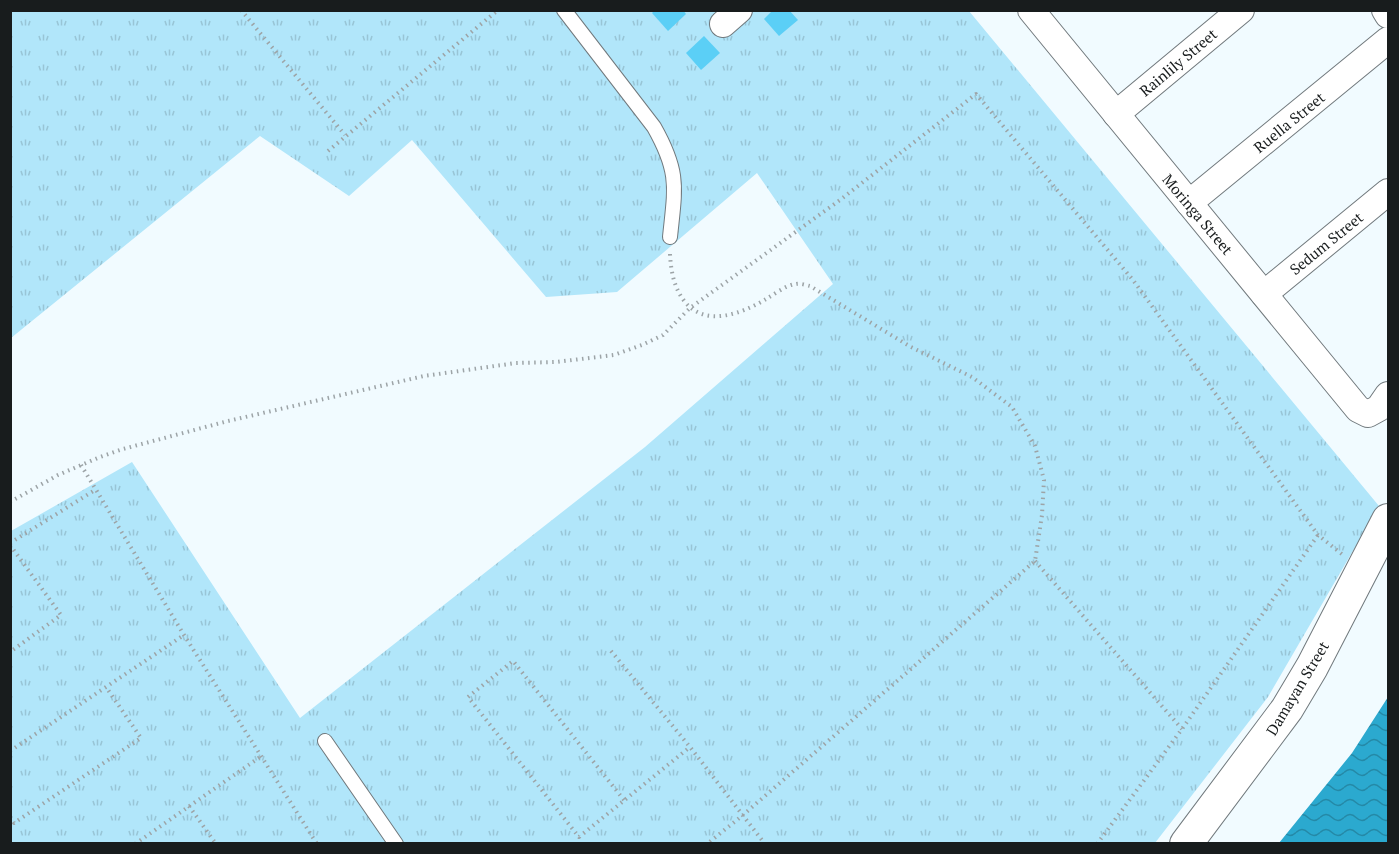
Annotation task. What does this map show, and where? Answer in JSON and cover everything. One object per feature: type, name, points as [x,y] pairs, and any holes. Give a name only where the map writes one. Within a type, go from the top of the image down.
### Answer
[{"type":"street","name":"Rainlily Street","points":[[1116,114],[1241,10]]},
{"type":"street","points":[[1385,10],[1389,15]]},
{"type":"street","name":"Moringa Street","points":[[1043,15],[1116,114],[1358,409],[1368,414],[1379,408],[1389,395]]},
{"type":"street","name":"Ruella Street","points":[[1189,203],[1389,40]]},
{"type":"street","name":"Sedum Street","points":[[1264,294],[1389,192]]},
{"type":"street","name":"Damayan Street","points":[[1186,843],[1287,709],[1312,667],[1389,520]]},
{"type":"lane","points":[[564,10],[654,127],[663,144],[672,166],[676,188],[670,237]]},
{"type":"lane","points":[[325,741],[396,843]]},
{"type":"path","points":[[241,10],[345,135]]},
{"type":"path","points":[[328,151],[498,10]]},
{"type":"path","points":[[10,502],[81,465],[123,448],[175,434],[424,376],[516,363],[556,362],[614,355],[642,345],[663,334],[690,308],[840,200],[976,93],[1133,280],[1318,535],[1182,729],[1097,843]]},
{"type":"path","points":[[670,237],[670,266],[674,281],[679,295],[690,308],[707,315],[721,317],[743,310],[796,284],[810,286],[911,347],[972,377],[1012,406],[1035,446],[1044,480],[1042,516],[1035,561],[743,815],[707,843]]},
{"type":"path","points":[[81,465],[184,635],[316,843]]},
{"type":"path","points":[[10,652],[61,615],[10,544],[95,490]]},
{"type":"path","points":[[1035,561],[1182,729]]},
{"type":"path","points":[[10,751],[184,635]]},
{"type":"path","points":[[611,651],[765,843]]},
{"type":"path","points":[[624,800],[513,661],[468,697],[579,837],[690,747]]},
{"type":"path","points":[[10,818],[14,823],[141,738],[106,687]]},
{"type":"path","points":[[135,843],[260,757]]},
{"type":"path","points":[[189,806],[216,843]]},
{"type":"green space","points":[[11,11],[969,11],[1379,506],[1268,697],[1155,843],[11,843],[11,531],[132,462],[300,718],[645,447],[833,284],[757,173],[617,292],[546,297],[412,140],[349,196],[260,136],[11,338]]},
{"type":"water","points":[[1388,697],[1388,843],[1279,843],[1352,753]]},
{"type":"building","points":[[655,10],[683,10],[686,14],[668,31],[652,13]]},
{"type":"building","points":[[773,10],[789,10],[798,20],[779,36],[764,19]]},
{"type":"building","points":[[704,36],[720,53],[701,70],[686,53]]}]
